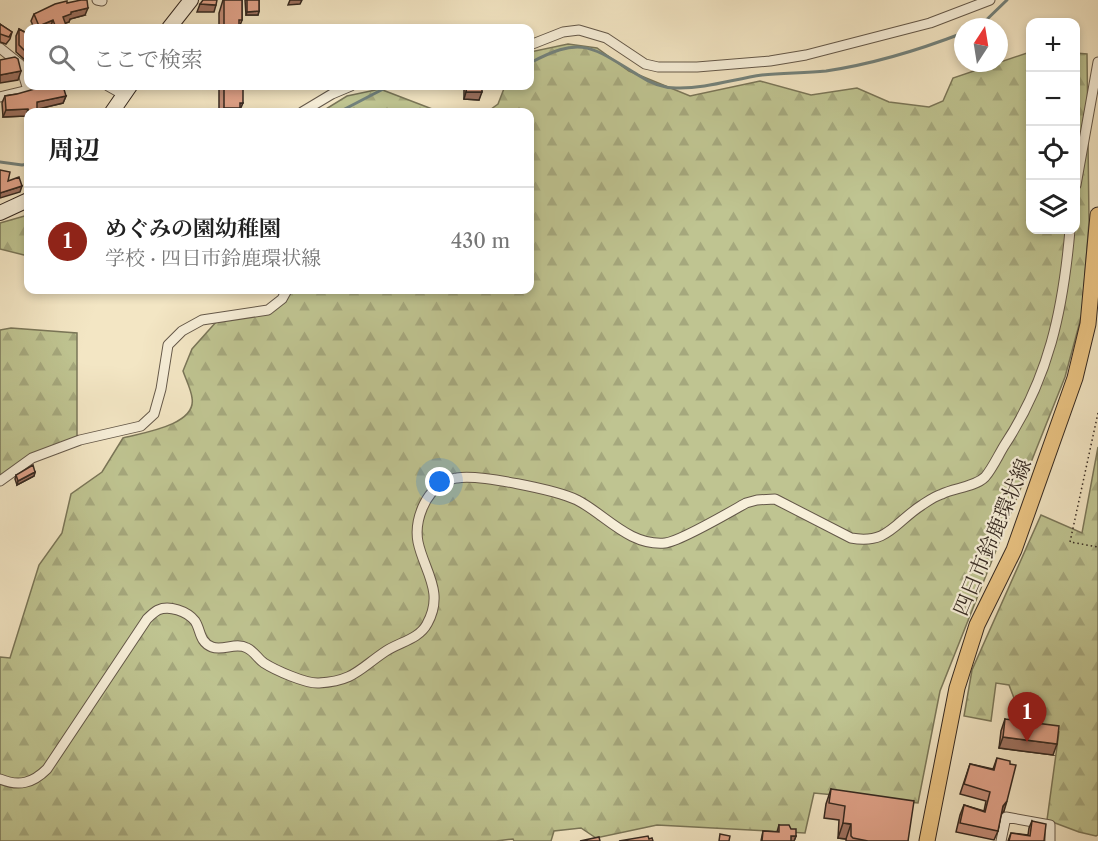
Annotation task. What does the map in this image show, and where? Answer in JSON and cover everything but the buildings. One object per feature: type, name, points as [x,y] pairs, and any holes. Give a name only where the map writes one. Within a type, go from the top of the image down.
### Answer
[{"type":"main road","name":"四日市鈴鹿環状線","points":[[927,841],[953,707],[977,625],[1014,550],[1075,378],[1088,324],[1098,215]]},
{"type":"street","points":[[172,24],[191,0]]},
{"type":"street","points":[[534,43],[562,32],[579,30],[606,38],[645,64],[658,67],[697,67],[770,61],[806,55],[930,23],[990,0]]},
{"type":"street","points":[[0,48],[20,64],[24,77]]},
{"type":"street","points":[[1077,180],[1098,62]]},
{"type":"street","points":[[0,98],[28,90]]},
{"type":"street","points":[[115,108],[127,90]]},
{"type":"street","points":[[309,108],[342,90]]},
{"type":"street","points":[[0,213],[24,202]]},
{"type":"street","points":[[0,779],[14,783],[27,783],[39,777],[47,769],[147,619],[158,610],[171,609],[184,613],[195,621],[203,641],[212,647],[246,646],[262,662],[315,684],[351,677],[387,650],[415,637],[427,626],[434,593],[432,579],[418,541],[418,521],[425,502],[438,486],[456,478],[480,478],[545,489],[576,500],[632,537],[648,542],[667,543],[746,503],[775,499],[851,538],[865,540],[879,537],[892,530],[920,506],[942,494],[984,478],[1023,417],[1043,372],[1056,327],[1067,265],[1070,234]]},
{"type":"street","points":[[0,480],[32,458],[80,440],[141,426],[154,414],[161,389],[168,345],[172,339],[202,320],[267,310],[282,299],[285,294]]},
{"type":"street","points":[[1001,841],[1006,816],[1050,825],[1050,841]]},
{"type":"path","points":[[1098,413],[1070,542],[1098,547]]},
{"type":"green space","points":[[568,44],[597,48],[629,71],[690,96],[760,81],[811,95],[857,88],[889,102],[929,107],[943,101],[953,78],[971,72],[1008,72],[1008,59],[1026,53],[1026,234],[1080,234],[1080,53],[1087,54],[1089,222],[1082,314],[1065,377],[940,691],[918,803],[814,793],[805,833],[657,825],[596,838],[581,828],[554,831],[551,841],[514,841],[513,839],[496,841],[0,841],[0,657],[10,658],[39,565],[62,533],[71,494],[102,472],[123,438],[166,426],[186,415],[191,407],[192,398],[183,371],[192,349],[225,312],[256,315],[285,294],[534,294],[534,108],[492,108],[498,104],[503,90],[534,90],[534,51]]},
{"type":"green space","points":[[383,90],[430,108],[328,108],[347,96]]},
{"type":"green space","points":[[24,216],[24,255],[0,249],[0,223]]},
{"type":"green space","points":[[11,328],[77,333],[77,437],[0,480],[0,330]]},
{"type":"green space","points":[[1098,447],[1098,835],[1096,836],[1047,820],[1059,732],[1025,727],[1009,685],[996,683],[991,721],[964,716],[972,670],[1041,515],[1082,533]]},
{"type":"waterway","points":[[988,18],[1007,0]]},
{"type":"waterway","points":[[534,61],[562,49],[586,48],[609,57],[656,84],[671,88],[687,88],[762,75],[844,68],[896,56],[954,36]]},
{"type":"waterway","points":[[347,108],[381,90]]},
{"type":"waterway","points":[[0,162],[24,165]]},
{"type":"place","name":"めぐみの園幼稚園","points":[[1027,742]]}]
